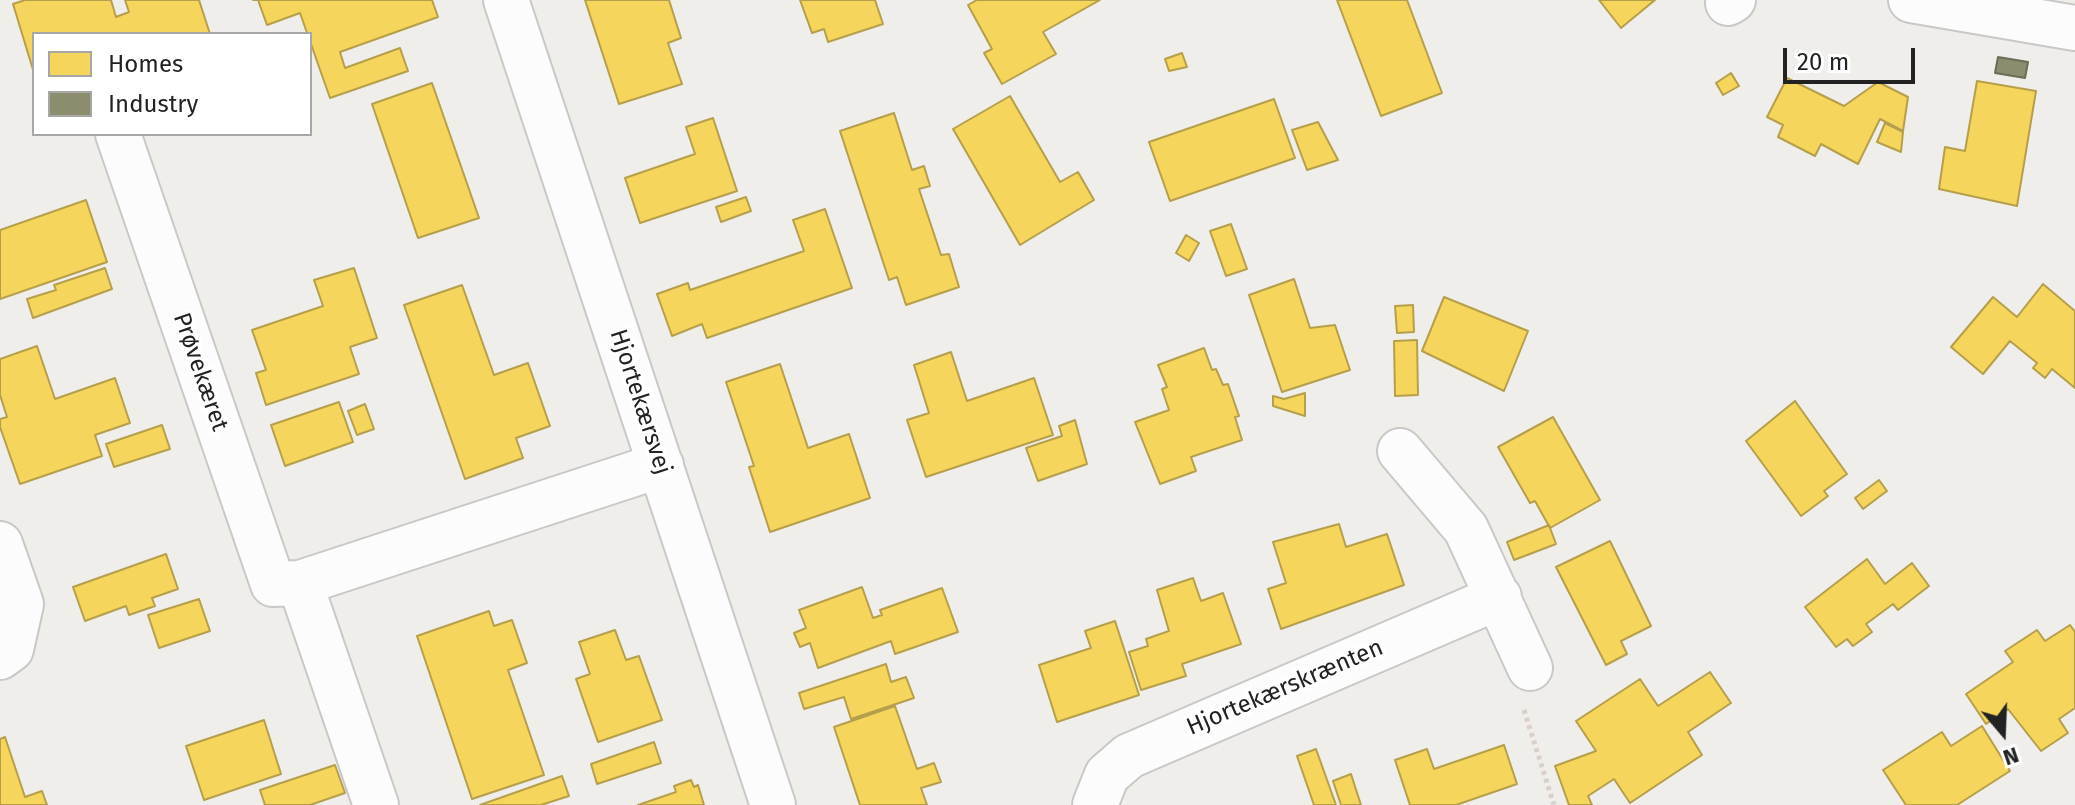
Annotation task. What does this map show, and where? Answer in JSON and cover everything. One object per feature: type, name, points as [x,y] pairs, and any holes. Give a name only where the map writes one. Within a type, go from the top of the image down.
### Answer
[{"type":"street","name":"Hjortekærsvej","points":[[506,0],[773,805]]},
{"type":"street","points":[[1911,0],[2075,28]]},
{"type":"street","name":"Prøvekæret","points":[[119,136],[273,584],[300,583]]},
{"type":"street","points":[[1400,451],[1466,529],[1530,668]]},
{"type":"street","points":[[376,805],[300,583],[661,465]]},
{"type":"street","points":[[0,544],[21,604],[11,649],[0,657]]},
{"type":"street","name":"Hjortekærskrænten","points":[[1095,805],[1107,775],[1129,756],[1499,597]]},
{"type":"path","points":[[1530,668],[1519,694],[1554,805]]},
{"type":"building: Homes","points":[[25,0],[111,0],[116,17],[129,12],[125,0],[199,0],[209,32],[32,32],[32,66],[13,4]]},
{"type":"building: Homes","points":[[258,0],[432,0],[438,17],[340,52],[345,68],[400,48],[408,71],[330,98],[312,47],[312,32],[307,32],[300,13],[267,25]]},
{"type":"building: Homes","points":[[585,0],[669,0],[681,38],[668,43],[682,84],[619,104]]},
{"type":"building: Homes","points":[[800,0],[875,0],[883,24],[828,42],[824,29],[812,33]]},
{"type":"building: Homes","points":[[977,0],[1100,0],[1043,32],[1056,54],[1002,84],[984,53],[992,49],[968,5]]},
{"type":"building: Homes","points":[[1337,0],[1407,0],[1442,93],[1381,116]]},
{"type":"building: Homes","points":[[1599,0],[1655,0],[1621,28]]},
{"type":"building: Homes","points":[[1182,53],[1187,67],[1169,71],[1165,59]]},
{"type":"building: Homes","points":[[1731,73],[1739,86],[1723,95],[1716,83]]},
{"type":"building: Homes","points":[[1787,78],[1844,106],[1878,82],[1908,97],[1903,131],[1880,119],[1858,164],[1821,144],[1815,156],[1778,137],[1783,125],[1767,117]]},
{"type":"building: Homes","points":[[1977,81],[2036,91],[2017,206],[1939,189],[1945,147],[1965,151]]},
{"type":"building: Homes","points":[[432,83],[479,218],[418,238],[372,104]]},
{"type":"building: Homes","points":[[1010,96],[1060,182],[1078,172],[1094,200],[1020,245],[953,129]]},
{"type":"building: Homes","points":[[1274,99],[1295,158],[1170,201],[1149,142]]},
{"type":"building: Homes","points":[[894,113],[912,170],[924,166],[930,186],[919,189],[941,255],[949,254],[959,287],[906,305],[897,277],[889,280],[840,131]]},
{"type":"building: Homes","points":[[713,118],[737,191],[640,223],[625,178],[695,154],[686,127]]},
{"type":"building: Homes","points":[[1318,122],[1338,160],[1307,170],[1292,130]]},
{"type":"building: Homes","points":[[1885,123],[1903,132],[1901,152],[1877,142]]},
{"type":"building: Homes","points":[[746,197],[751,211],[721,222],[716,207]]},
{"type":"building: Homes","points":[[86,200],[107,262],[0,299],[0,230]]},
{"type":"building: Homes","points":[[825,209],[852,288],[707,338],[702,324],[672,336],[657,294],[688,283],[690,290],[804,251],[793,220]]},
{"type":"building: Homes","points":[[1231,224],[1247,269],[1226,276],[1210,231]]},
{"type":"building: Homes","points":[[1186,235],[1199,243],[1189,261],[1176,253]]},
{"type":"building: Homes","points":[[105,268],[112,289],[33,318],[27,299],[56,290],[54,285]]},
{"type":"building: Homes","points":[[354,268],[377,338],[350,347],[359,374],[266,405],[256,373],[266,370],[252,330],[323,306],[314,280]]},
{"type":"building: Homes","points":[[1294,279],[1310,328],[1335,325],[1350,370],[1282,392],[1249,295]]},
{"type":"building: Homes","points":[[2043,284],[2075,311],[2075,388],[2052,369],[2045,378],[2033,368],[2037,363],[2010,341],[1983,374],[1951,347],[1993,297],[2017,317]]},
{"type":"building: Homes","points":[[462,285],[494,375],[528,363],[550,426],[516,438],[523,458],[465,479],[404,305]]},
{"type":"building: Homes","points":[[1444,297],[1528,331],[1504,391],[1422,351]]},
{"type":"building: Homes","points":[[1413,305],[1414,332],[1397,333],[1395,306]]},
{"type":"building: Homes","points":[[1417,340],[1418,395],[1395,396],[1394,341]]},
{"type":"building: Homes","points":[[37,346],[55,399],[115,378],[130,423],[95,435],[102,456],[20,484],[0,427],[0,419],[7,417],[0,395],[0,359]]},
{"type":"building: Homes","points":[[1204,348],[1212,370],[1216,369],[1223,385],[1228,384],[1239,416],[1235,417],[1242,440],[1191,457],[1196,471],[1160,484],[1135,422],[1169,410],[1162,389],[1167,387],[1158,365]]},
{"type":"building: Homes","points":[[951,352],[967,401],[1034,378],[1053,435],[926,477],[907,420],[929,413],[914,365]]},
{"type":"building: Homes","points":[[780,364],[808,448],[849,434],[870,498],[770,532],[749,467],[754,466],[726,382]]},
{"type":"building: Homes","points":[[1305,393],[1305,416],[1273,406],[1273,396],[1284,399]]},
{"type":"building: Homes","points":[[1795,401],[1847,474],[1824,491],[1828,496],[1801,516],[1746,441]]},
{"type":"building: Homes","points":[[339,402],[353,442],[285,466],[271,425]]},
{"type":"building: Homes","points":[[365,404],[374,429],[357,435],[348,411]]},
{"type":"building: Homes","points":[[1553,417],[1600,500],[1550,528],[1535,501],[1530,503],[1498,447]]},
{"type":"building: Homes","points":[[1075,420],[1087,464],[1038,481],[1026,448],[1062,436],[1059,426]]},
{"type":"building: Homes","points":[[162,425],[170,449],[114,467],[106,444]]},
{"type":"building: Homes","points":[[1879,480],[1887,491],[1863,509],[1855,498]]},
{"type":"building: Homes","points":[[1339,524],[1346,547],[1387,534],[1404,585],[1281,629],[1268,589],[1286,583],[1273,542]]},
{"type":"building: Homes","points":[[1549,525],[1556,544],[1514,560],[1507,542]]},
{"type":"building: Homes","points":[[1610,541],[1651,626],[1621,641],[1627,654],[1606,665],[1556,567]]},
{"type":"building: Homes","points":[[166,554],[178,589],[152,598],[155,606],[129,615],[126,606],[85,621],[73,587]]},
{"type":"building: Homes","points":[[1867,559],[1885,584],[1912,563],[1929,586],[1898,610],[1893,604],[1866,624],[1872,632],[1853,646],[1847,639],[1836,647],[1805,607]]},
{"type":"building: Homes","points":[[1193,578],[1201,601],[1223,593],[1241,644],[1182,664],[1186,676],[1141,690],[1129,652],[1148,646],[1146,639],[1169,631],[1157,590]]},
{"type":"building: Homes","points":[[862,587],[873,618],[882,615],[880,610],[942,588],[958,632],[895,654],[891,641],[818,668],[810,643],[800,647],[794,633],[806,628],[799,610]]},
{"type":"building: Homes","points":[[199,599],[210,631],[159,648],[148,615]]},
{"type":"building: Homes","points":[[489,611],[494,626],[512,620],[527,663],[508,670],[544,775],[472,799],[417,636]]},
{"type":"building: Homes","points":[[1115,621],[1139,695],[1057,722],[1039,665],[1091,648],[1085,631]]},
{"type":"building: Homes","points":[[2070,625],[2075,632],[2075,708],[2059,719],[2068,733],[2041,751],[2008,709],[1986,724],[1966,694],[2013,662],[2005,651],[2037,630],[2045,641]]},
{"type":"building: Homes","points":[[615,630],[626,660],[639,656],[662,720],[598,742],[576,679],[590,674],[579,642]]},
{"type":"building: Homes","points":[[886,664],[891,682],[906,677],[914,698],[851,719],[844,697],[804,709],[799,693]]},
{"type":"building: Homes","points":[[1710,672],[1731,703],[1688,732],[1702,755],[1630,803],[1614,779],[1588,796],[1592,805],[1569,805],[1555,766],[1596,751],[1576,721],[1640,679],[1658,706]]},
{"type":"building: Homes","points":[[895,706],[917,769],[934,763],[941,782],[921,788],[927,805],[860,805],[834,727]]},
{"type":"building: Homes","points":[[264,720],[281,774],[204,800],[186,746]]},
{"type":"building: Homes","points":[[1982,726],[2010,771],[1957,805],[1906,805],[1883,770],[1942,732],[1951,746]]},
{"type":"building: Homes","points":[[5,737],[25,797],[42,791],[47,805],[0,805],[0,739]]},
{"type":"building: Homes","points":[[654,742],[661,763],[597,784],[591,764]]},
{"type":"building: Homes","points":[[1504,745],[1517,784],[1456,805],[1410,805],[1395,760],[1427,749],[1434,769]]},
{"type":"building: Homes","points":[[1316,749],[1336,805],[1314,805],[1297,756]]},
{"type":"building: Homes","points":[[335,765],[345,793],[310,805],[265,805],[260,790]]},
{"type":"building: Homes","points":[[1351,774],[1361,805],[1341,805],[1333,781]]},
{"type":"building: Homes","points":[[562,776],[569,796],[541,805],[480,805]]},
{"type":"building: Homes","points":[[691,780],[694,787],[698,785],[704,805],[638,805],[676,792],[674,786]]},
{"type":"building: Industry","points":[[1998,57],[2028,62],[2025,78],[1995,73]]}]
